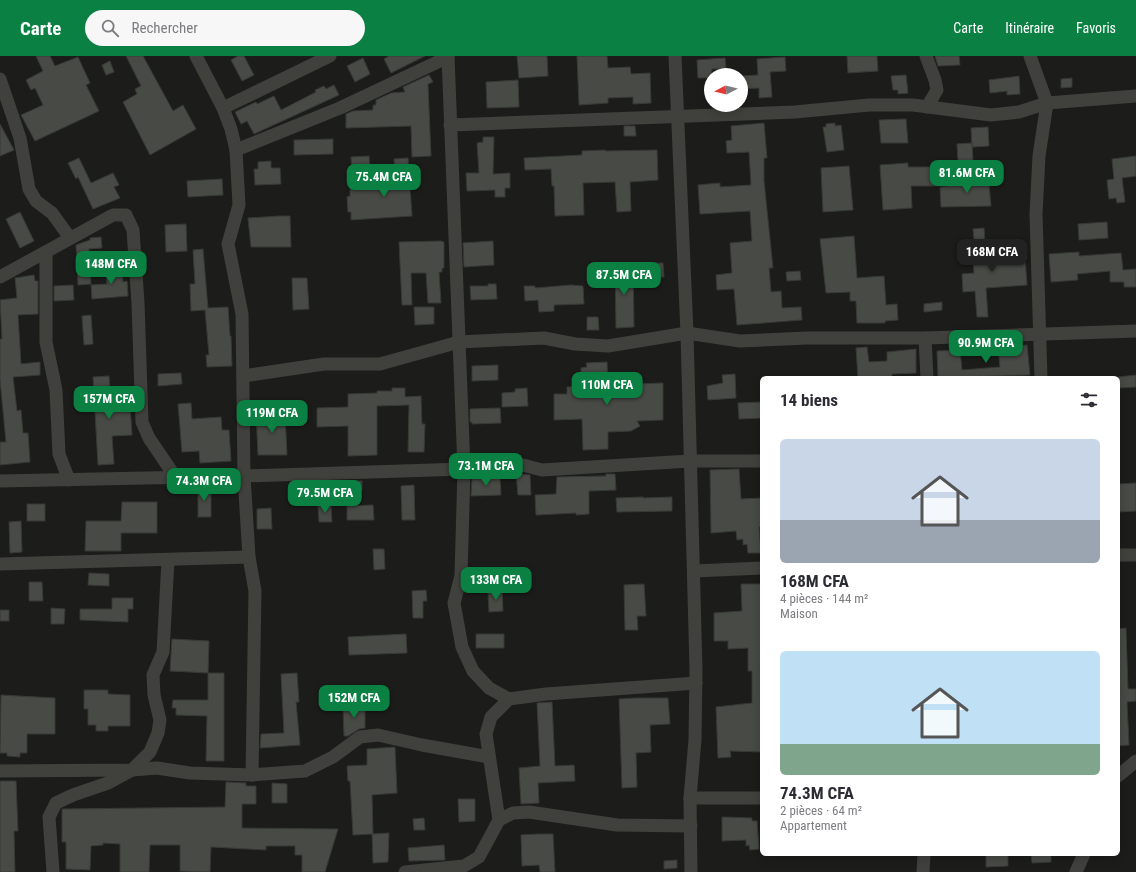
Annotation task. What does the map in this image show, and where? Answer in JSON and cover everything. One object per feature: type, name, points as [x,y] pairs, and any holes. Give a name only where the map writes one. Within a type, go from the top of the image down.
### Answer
[{"type":"street","points":[[196,56],[223,108],[231,129],[236,150],[239,205],[228,244],[242,314],[244,476],[249,557],[255,591],[252,775]]},
{"type":"street","points":[[223,108],[330,56]]},
{"type":"street","points":[[236,150],[340,108],[448,56],[464,469],[461,576],[454,603],[462,647],[473,671],[489,688],[509,699]]},
{"type":"street","points":[[675,56],[687,333],[694,570],[696,683],[695,740],[690,798],[691,872]]},
{"type":"street","points":[[926,56],[937,90],[928,107]]},
{"type":"street","points":[[1030,56],[1047,103],[1039,156],[1036,214],[1041,376]]},
{"type":"street","points":[[0,80],[20,138],[28,189],[36,201],[52,213],[70,238]]},
{"type":"street","points":[[450,125],[796,112],[869,105],[913,105],[991,115],[1018,112],[1047,103],[1136,96]]},
{"type":"street","points":[[0,277],[113,215],[126,215],[133,230],[138,303],[142,422],[149,438],[176,478]]},
{"type":"street","points":[[46,252],[46,342],[56,390],[59,454],[69,480]]},
{"type":"street","points":[[243,376],[324,364],[380,364],[459,342],[544,338],[575,344],[608,346],[687,333],[740,340],[807,338],[925,338],[1136,331]]},
{"type":"street","points":[[925,338],[927,376]]},
{"type":"street","points":[[0,482],[464,469],[504,464],[523,465],[542,470],[690,461],[760,461]]},
{"type":"street","points":[[1120,555],[1136,555]]},
{"type":"street","points":[[0,564],[249,557]]},
{"type":"street","points":[[52,872],[49,817],[56,803],[73,795],[108,783],[132,770],[150,752],[160,720],[154,695],[153,675],[163,652],[168,560]]},
{"type":"street","points":[[694,570],[760,568]]},
{"type":"street","points":[[405,872],[464,866],[479,857],[499,820],[486,734],[491,716],[509,699],[546,694],[696,683]]},
{"type":"street","points":[[0,771],[132,770],[157,768],[190,773],[252,775],[305,771],[333,757],[360,737],[378,735],[422,746],[489,757]]},
{"type":"street","points":[[150,752],[157,768]]},
{"type":"street","points":[[1120,773],[1136,761]]},
{"type":"street","points":[[690,798],[760,798]]},
{"type":"street","points":[[499,820],[513,814],[529,812],[617,825],[691,826]]},
{"type":"street","points":[[923,872],[924,856]]},
{"type":"street","points":[[1076,872],[1083,856]]},
{"type":"building","points":[[36,56],[50,56],[55,66],[78,57],[90,83],[86,85],[99,111],[35,141],[21,115],[43,105],[35,88],[31,90],[26,80],[43,71]]},
{"type":"building","points":[[126,56],[143,56],[173,111],[183,105],[196,129],[150,155],[123,102],[137,94],[135,89],[141,86]]},
{"type":"building","points":[[238,56],[244,56],[254,75],[242,81],[231,60]]},
{"type":"building","points":[[389,56],[425,56],[391,73],[384,59]]},
{"type":"building","points":[[517,56],[547,56],[548,76],[519,78]]},
{"type":"building","points":[[577,56],[607,56],[608,68],[630,67],[631,74],[650,73],[651,103],[633,104],[633,97],[608,98],[608,103],[579,105]]},
{"type":"building","points":[[847,56],[877,56],[878,71],[848,73]]},
{"type":"building","points":[[935,56],[959,56],[960,65],[938,66]]},
{"type":"building","points":[[785,57],[786,71],[770,72],[772,97],[759,98],[759,88],[748,89],[748,76],[758,75],[757,59]]},
{"type":"building","points":[[363,58],[370,74],[355,82],[347,66]]},
{"type":"building","points":[[725,58],[726,68],[704,68],[704,78],[698,78],[697,60]]},
{"type":"building","points":[[110,61],[114,72],[106,75],[102,65]]},
{"type":"building","points":[[429,75],[433,82],[428,84],[431,156],[412,157],[411,126],[346,128],[346,114],[353,111],[373,110],[373,105],[376,105],[376,100],[391,93],[405,92],[403,87]]},
{"type":"building","points":[[906,75],[908,93],[898,94],[898,90],[893,90],[891,76]]},
{"type":"building","points":[[1019,76],[1020,94],[1007,95],[1007,91],[990,93],[989,80]]},
{"type":"building","points":[[1072,78],[1072,87],[1061,88],[1061,79]]},
{"type":"building","points":[[518,80],[519,107],[487,108],[486,82]]},
{"type":"building","points":[[334,85],[339,95],[254,134],[247,121],[241,124],[235,112],[256,102],[257,104],[274,96],[281,110],[316,92],[315,90],[324,86],[326,89]]},
{"type":"building","points":[[906,119],[908,143],[881,143],[879,120]]},
{"type":"building","points":[[764,123],[767,158],[764,158],[764,181],[773,268],[769,268],[771,292],[781,291],[782,308],[801,307],[802,320],[737,325],[734,289],[717,290],[716,275],[732,273],[730,243],[752,241],[750,211],[700,214],[698,185],[720,183],[720,187],[751,185],[749,152],[727,153],[726,141],[732,140],[731,126]]},
{"type":"building","points":[[835,123],[835,126],[841,125],[844,150],[827,152],[823,127],[826,127],[826,124]]},
{"type":"building","points":[[0,124],[14,150],[0,156]]},
{"type":"building","points":[[624,126],[635,126],[636,136],[624,136]]},
{"type":"building","points":[[988,127],[989,146],[972,147],[971,128]]},
{"type":"building","points":[[483,137],[494,137],[493,174],[510,173],[510,188],[505,188],[505,197],[495,197],[495,190],[467,191],[466,173],[479,173],[477,143],[483,142]]},
{"type":"building","points":[[333,139],[333,154],[294,155],[294,140]]},
{"type":"building","points":[[972,143],[973,161],[958,161],[957,144]]},
{"type":"building","points":[[657,150],[658,180],[630,182],[631,211],[617,212],[615,182],[583,183],[584,215],[555,216],[554,186],[552,186],[551,169],[525,170],[524,158],[582,155],[582,151]]},
{"type":"building","points":[[369,156],[370,171],[352,172],[351,157]]},
{"type":"building","points":[[1136,156],[1136,176],[1122,178],[1125,202],[1117,203],[1116,198],[1109,199],[1107,180],[1114,179],[1112,159]]},
{"type":"building","points":[[79,158],[91,183],[113,173],[119,185],[114,187],[120,198],[93,209],[78,177],[76,179],[68,163]]},
{"type":"building","points":[[408,158],[412,216],[351,220],[351,212],[348,212],[347,197],[350,196],[350,188],[394,189],[396,186],[394,159]]},
{"type":"building","points":[[271,161],[271,168],[280,168],[281,184],[255,185],[254,169],[258,169],[258,162]]},
{"type":"building","points":[[908,163],[908,167],[939,167],[939,186],[911,186],[912,208],[883,210],[880,165]]},
{"type":"building","points":[[849,166],[853,210],[823,212],[821,168]]},
{"type":"building","points":[[988,175],[991,206],[941,207],[940,187],[975,182],[975,176]]},
{"type":"building","points":[[222,179],[223,195],[188,197],[187,181]]},
{"type":"building","points":[[20,212],[34,241],[20,248],[6,219]]},
{"type":"building","points":[[290,216],[291,247],[251,247],[248,218]]},
{"type":"building","points":[[1107,222],[1108,238],[1079,240],[1078,224]]},
{"type":"building","points":[[186,224],[187,251],[166,252],[165,225]]},
{"type":"building","points":[[984,228],[986,259],[1025,256],[1027,285],[986,288],[988,317],[977,317],[975,291],[963,292],[962,274],[974,273],[973,262],[976,262],[973,229]]},
{"type":"building","points":[[854,236],[857,278],[884,276],[886,305],[897,304],[898,320],[885,321],[885,323],[857,323],[856,301],[850,301],[850,292],[826,293],[820,239]]},
{"type":"building","points":[[101,237],[102,248],[89,249],[91,284],[78,285],[76,245],[90,240],[90,238]]},
{"type":"building","points":[[493,241],[494,265],[464,267],[463,243]]},
{"type":"building","points":[[399,242],[444,242],[444,268],[442,268],[442,272],[439,272],[441,303],[428,303],[426,273],[411,273],[412,305],[402,305]]},
{"type":"building","points":[[203,249],[208,308],[228,307],[232,366],[207,367],[206,355],[209,355],[205,310],[191,311],[190,284],[195,284],[193,250]]},
{"type":"building","points":[[1079,252],[1079,256],[1121,253],[1123,270],[1136,269],[1136,287],[1124,287],[1124,282],[1110,282],[1110,271],[1077,274],[1078,280],[1051,282],[1049,254]]},
{"type":"building","points":[[651,263],[663,263],[664,277],[651,278]]},
{"type":"building","points":[[633,265],[634,327],[616,328],[615,266]]},
{"type":"building","points":[[122,266],[123,282],[127,281],[128,296],[92,299],[91,285],[107,284],[105,267]]},
{"type":"building","points":[[800,271],[801,280],[787,281],[786,272]]},
{"type":"building","points":[[34,275],[35,281],[38,281],[38,314],[18,315],[21,364],[40,362],[40,375],[13,377],[17,411],[21,410],[23,433],[28,433],[30,462],[0,465],[0,442],[6,442],[0,380],[0,339],[2,339],[0,300],[17,298],[15,278]]},
{"type":"building","points":[[292,278],[307,278],[309,309],[293,310]]},
{"type":"building","points":[[488,284],[496,284],[497,299],[471,300],[470,286],[488,286]]},
{"type":"building","points":[[73,285],[74,300],[54,301],[54,286]]},
{"type":"building","points":[[571,285],[583,286],[584,304],[554,305],[554,311],[539,312],[538,300],[525,301],[524,286],[535,286],[535,288]]},
{"type":"building","points":[[942,302],[942,310],[924,312],[924,304]]},
{"type":"building","points":[[414,307],[434,307],[434,324],[415,325]]},
{"type":"building","points":[[91,315],[93,344],[84,345],[82,316]]},
{"type":"building","points":[[587,317],[598,317],[599,330],[587,330]]},
{"type":"building","points":[[1027,345],[1030,375],[938,376],[937,351],[960,350],[962,370],[1000,367],[998,347]]},
{"type":"building","points":[[867,347],[869,362],[887,361],[887,352],[916,349],[916,373],[892,374],[892,376],[858,376],[856,348]]},
{"type":"building","points":[[607,362],[608,390],[636,389],[635,384],[663,383],[663,420],[637,421],[640,426],[631,431],[608,432],[608,449],[583,450],[582,419],[554,420],[554,394],[567,394],[567,387],[581,386],[581,368],[587,367],[586,363]]},
{"type":"building","points":[[498,365],[498,380],[472,381],[472,366]]},
{"type":"building","points":[[181,373],[182,384],[158,386],[158,374]]},
{"type":"building","points":[[735,374],[736,398],[708,400],[707,386],[723,383],[722,375]]},
{"type":"building","points":[[1136,375],[1136,387],[1120,388],[1120,377]]},
{"type":"building","points":[[109,376],[111,406],[130,405],[132,435],[112,436],[114,464],[98,465],[93,377]]},
{"type":"building","points":[[392,388],[405,388],[405,397],[421,396],[422,424],[425,424],[424,452],[408,452],[409,405],[377,406],[377,455],[348,456],[348,426],[317,427],[317,408],[348,407],[348,394],[392,391]]},
{"type":"building","points":[[527,388],[528,406],[502,407],[502,393],[515,392],[515,389]]},
{"type":"building","points":[[760,402],[760,418],[739,419],[738,403]]},
{"type":"building","points":[[191,403],[192,419],[221,417],[222,430],[229,430],[231,461],[200,463],[199,451],[182,452],[178,404]]},
{"type":"building","points":[[500,408],[501,423],[472,424],[472,422],[470,422],[470,409]]},
{"type":"building","points":[[256,412],[285,412],[287,455],[258,455]]},
{"type":"building","points":[[739,469],[741,499],[760,498],[760,553],[748,553],[747,544],[743,545],[743,539],[737,540],[736,531],[711,533],[710,470]]},
{"type":"building","points":[[516,474],[530,475],[531,495],[518,495]]},
{"type":"building","points":[[606,474],[615,474],[616,490],[589,491],[589,514],[576,515],[576,513],[536,515],[535,495],[556,494],[557,477],[606,476]]},
{"type":"building","points":[[500,478],[501,495],[471,496],[472,479]]},
{"type":"building","points":[[343,481],[362,481],[362,490],[343,491]]},
{"type":"building","points":[[1136,483],[1136,511],[1120,512],[1120,484]]},
{"type":"building","points":[[414,485],[415,520],[402,520],[401,486]]},
{"type":"building","points":[[198,487],[211,487],[211,517],[198,517]]},
{"type":"building","points":[[672,497],[672,511],[617,512],[616,498]]},
{"type":"building","points":[[122,502],[157,502],[157,533],[121,533],[121,551],[85,551],[86,521],[121,521]]},
{"type":"building","points":[[27,504],[45,504],[45,521],[27,521]]},
{"type":"building","points":[[373,505],[374,520],[347,520],[347,506]]},
{"type":"building","points":[[318,506],[331,506],[332,522],[319,522]]},
{"type":"building","points":[[271,508],[272,529],[257,529],[257,509]]},
{"type":"building","points":[[21,521],[22,552],[10,553],[9,522]]},
{"type":"building","points":[[373,549],[384,549],[385,569],[374,570]]},
{"type":"building","points":[[89,573],[109,574],[109,586],[88,585]]},
{"type":"building","points":[[29,582],[42,582],[43,601],[29,601]]},
{"type":"building","points":[[644,584],[646,616],[637,616],[638,630],[625,630],[624,585]]},
{"type":"building","points":[[741,584],[760,584],[760,752],[730,751],[731,757],[718,758],[716,707],[752,703],[752,671],[748,671],[748,648],[728,649],[728,641],[714,641],[714,613],[742,611]]},
{"type":"building","points":[[494,588],[502,588],[503,611],[489,612],[488,592],[494,592]]},
{"type":"building","points":[[426,590],[427,601],[423,601],[423,618],[413,618],[412,591]]},
{"type":"building","points":[[112,598],[133,598],[133,609],[128,609],[128,622],[80,620],[80,609],[112,609]]},
{"type":"building","points":[[51,608],[65,609],[64,624],[51,624]]},
{"type":"building","points":[[0,610],[9,610],[9,621],[0,621]]},
{"type":"building","points":[[1126,628],[1128,689],[1136,689],[1136,701],[1127,702],[1129,745],[1120,746],[1120,629]]},
{"type":"building","points":[[406,634],[407,653],[349,655],[348,637]]},
{"type":"building","points":[[476,634],[504,634],[504,648],[476,648]]},
{"type":"building","points":[[172,639],[209,641],[208,673],[170,671]]},
{"type":"building","points":[[208,673],[224,673],[224,761],[206,761],[207,716],[176,715],[176,708],[172,708],[173,700],[208,700]]},
{"type":"building","points":[[297,673],[299,702],[296,702],[300,745],[260,748],[261,734],[284,733],[281,674]]},
{"type":"building","points":[[84,690],[108,690],[108,694],[130,695],[130,726],[108,726],[108,731],[96,731],[96,725],[88,725],[88,709],[84,709]]},
{"type":"building","points":[[1,695],[55,698],[55,734],[27,734],[27,753],[20,753],[20,757],[7,756],[7,753],[0,753]]},
{"type":"building","points":[[668,698],[670,724],[650,725],[651,752],[636,753],[637,787],[622,788],[619,699]]},
{"type":"building","points":[[552,702],[555,766],[574,765],[575,781],[538,783],[539,803],[521,804],[519,768],[540,766],[537,703]]},
{"type":"building","points":[[365,706],[365,728],[359,729],[348,736],[344,736],[343,707]]},
{"type":"building","points":[[395,747],[397,793],[372,795],[373,834],[389,833],[388,862],[373,863],[372,834],[353,835],[350,781],[348,781],[347,766],[367,765],[367,749]]},
{"type":"building","points":[[0,781],[16,781],[18,831],[14,831],[15,872],[0,872]]},
{"type":"building","points":[[226,782],[246,783],[246,786],[256,786],[256,804],[242,804],[242,828],[338,829],[325,872],[302,872],[302,855],[295,855],[295,846],[266,846],[266,850],[211,847],[210,872],[180,871],[180,845],[150,845],[149,872],[120,872],[120,844],[103,843],[103,845],[91,846],[90,870],[66,869],[66,842],[62,842],[62,809],[225,807]]},
{"type":"building","points":[[272,783],[287,784],[287,803],[272,803]]},
{"type":"building","points":[[458,799],[475,799],[475,821],[459,822]]},
{"type":"building","points":[[722,817],[752,818],[752,821],[757,821],[759,849],[750,850],[749,845],[746,846],[746,840],[722,841]]},
{"type":"building","points":[[424,818],[425,830],[414,830],[413,819]]},
{"type":"building","points":[[553,834],[555,872],[540,872],[539,865],[522,866],[521,835]]},
{"type":"building","points":[[444,845],[445,860],[409,861],[408,848]]},
{"type":"building","points":[[986,856],[1008,856],[1008,866],[986,867]]},
{"type":"building","points":[[1031,856],[1051,856],[1051,862],[1032,863]]},
{"type":"building","points":[[677,860],[677,868],[664,869],[664,861]]}]
